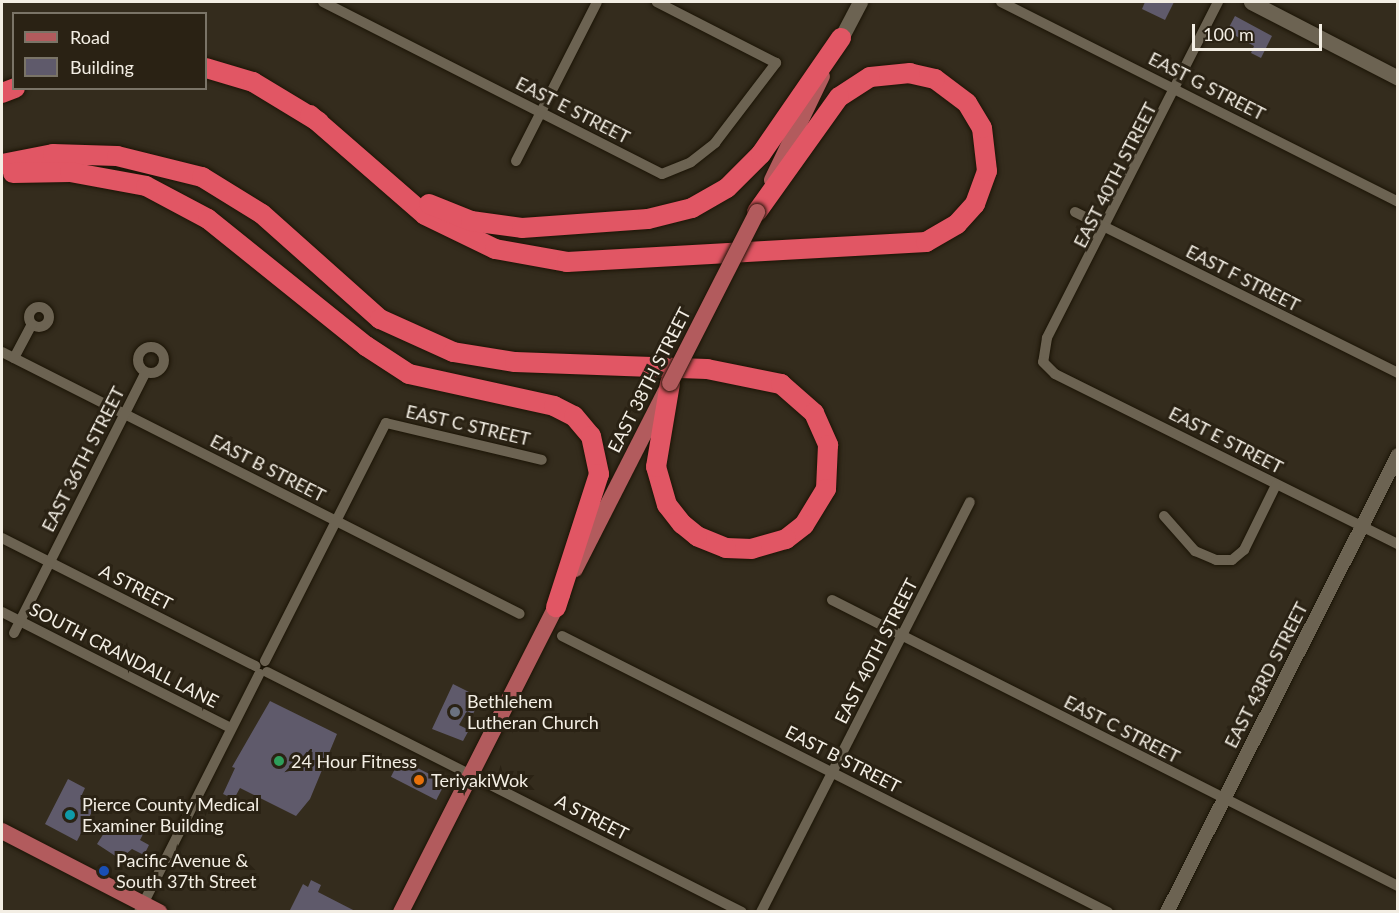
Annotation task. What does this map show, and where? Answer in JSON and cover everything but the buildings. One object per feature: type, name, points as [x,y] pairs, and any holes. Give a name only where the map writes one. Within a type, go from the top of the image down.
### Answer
[{"type":"highway","points":[[207,68],[253,82],[310,115],[422,200],[471,221],[522,228],[648,219],[709,200],[745,171],[841,38]]},
{"type":"highway","points":[[310,115],[402,198],[452,229],[523,257],[614,262],[926,242],[957,224],[975,204],[987,171],[982,128],[967,103],[935,79],[910,73],[870,77],[839,97],[757,212]]},
{"type":"highway","points":[[2,164],[53,154],[107,155],[144,160],[202,177],[262,214],[380,319],[453,352],[515,362],[707,369],[781,384],[814,413],[828,446],[826,489],[804,525],[786,539],[752,549],[726,548],[697,536],[682,524],[667,505],[656,467],[670,383]]},
{"type":"highway","points":[[2,173],[70,172],[146,186],[208,219],[366,346],[409,374],[554,406],[577,419],[593,442],[599,474],[556,607]]},
{"type":"main road","name":"EAST 38TH STREET","points":[[401,912],[757,212],[860,2]]},
{"type":"main road","points":[[1251,2],[1398,78]]},
{"type":"main road","points":[[2,831],[141,907],[159,912]]},
{"type":"street","points":[[516,161],[597,2]]},
{"type":"street","name":"EAST E STREET","points":[[328,3],[662,174],[692,162],[715,143],[776,63],[657,2]]},
{"type":"street","name":"EAST G STREET","points":[[1001,2],[1398,202]]},
{"type":"street","name":"EAST 40TH STREET","points":[[1043,362],[1047,338],[1107,228],[1218,2]]},
{"type":"street","name":"EAST F STREET","points":[[1075,212],[1398,373]]},
{"type":"street","points":[[14,358],[32,324]]},
{"type":"street","name":"EAST B STREET","points":[[2,352],[520,614]]},
{"type":"street","name":"EAST E STREET","points":[[1043,362],[1055,374],[1398,544]]},
{"type":"street","name":"EAST 36TH STREET","points":[[14,633],[146,372]]},
{"type":"street","name":"EAST C STREET","points":[[336,521],[386,423],[542,460]]},
{"type":"street","name":"EAST 43RD STREET","points":[[1167,912],[1398,454]]},
{"type":"street","points":[[1164,516],[1195,551],[1216,560],[1232,560],[1246,546],[1276,485]]},
{"type":"street","name":"EAST 40TH STREET","points":[[761,912],[970,502]]},
{"type":"street","points":[[141,907],[336,521]]},
{"type":"street","name":"A STREET","points":[[2,538],[742,912]]},
{"type":"street","name":"EAST C STREET","points":[[832,600],[901,637],[1398,886]]},
{"type":"street","name":"SOUTH CRANDALL LANE","points":[[2,612],[231,728]]},
{"type":"street","name":"EAST B STREET","points":[[562,636],[1108,912]]},
{"type":"place","name":"Bethlehem Lutheran Church","points":[[455,712]]},
{"type":"place","name":"24 Hour Fitness","points":[[279,761]]},
{"type":"place","name":"TeriyakiWok","points":[[419,780]]},
{"type":"place","name":"Pierce County Medical Examiner Building","points":[[70,815]]},
{"type":"place","name":"Pacific Avenue & South 37th Street","points":[[104,871]]}]
